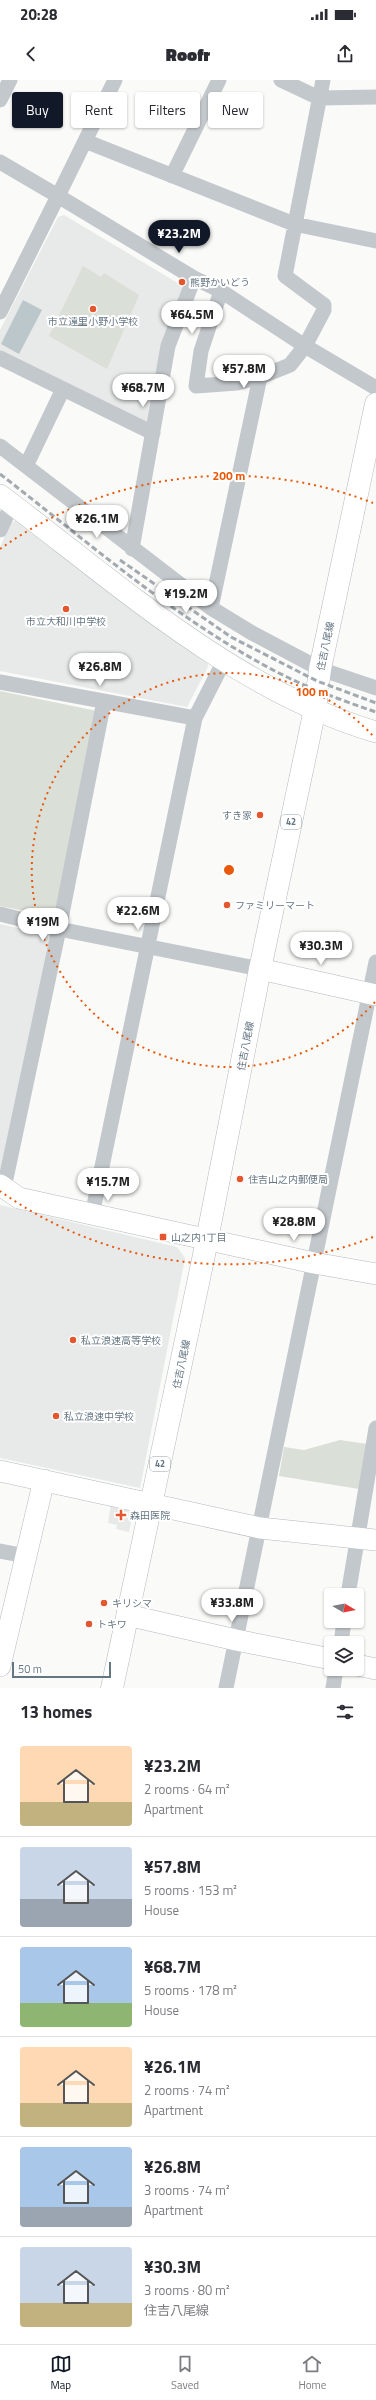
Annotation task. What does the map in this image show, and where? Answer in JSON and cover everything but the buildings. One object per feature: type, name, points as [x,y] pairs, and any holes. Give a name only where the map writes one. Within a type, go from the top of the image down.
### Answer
[{"type":"main road","name":"住吉八尾線","points":[[112,1688],[207,1240],[260,969],[315,709],[320,669],[376,404]]},
{"type":"street","points":[[0,100],[10,80]]},
{"type":"street","points":[[0,312],[115,80]]},
{"type":"street","points":[[172,176],[219,80]]},
{"type":"street","points":[[281,80],[319,98],[376,97]]},
{"type":"street","points":[[221,291],[201,351],[196,386],[237,383],[260,377],[290,365],[305,346],[324,310],[324,304],[285,276],[323,80]]},
{"type":"street","points":[[85,141],[294,224],[376,242]]},
{"type":"street","points":[[0,162],[194,278],[221,291],[305,346],[376,388]]},
{"type":"street","points":[[132,549],[168,346],[194,278]]},
{"type":"street","points":[[0,358],[153,433]]},
{"type":"street","points":[[211,608],[260,377]]},
{"type":"street","points":[[26,466],[63,389]]},
{"type":"street","points":[[0,446],[132,549],[211,608],[252,633],[320,669],[376,688]]},
{"type":"street","points":[[0,530],[6,499],[161,617],[224,661],[315,709],[376,732]]},
{"type":"street","points":[[92,1215],[195,718],[224,661]]},
{"type":"street","points":[[0,682],[195,718]]},
{"type":"street","points":[[104,701],[59,929],[2,1187],[19,1198],[92,1215],[314,1263],[376,1274]]},
{"type":"street","points":[[0,914],[59,929],[260,969],[373,994]]},
{"type":"street","points":[[226,1688],[314,1263],[373,994],[376,962]]},
{"type":"street","points":[[350,1588],[367,1539],[376,1428]]},
{"type":"street","points":[[0,1471],[260,1528],[367,1539]]},
{"type":"street","points":[[0,1666],[4,1629],[26,1556],[44,1480]]},
{"type":"street","points":[[0,1551],[26,1556]]},
{"type":"street","points":[[127,1615],[236,1640],[324,1658]]},
{"type":"street","points":[[364,1666],[376,1669]]},
{"type":"street","points":[[333,1688],[335,1676]]},
{"type":"shaded area","name":"市立遠里小野小学校","points":[[64,215],[176,282],[182,288],[164,340],[150,422],[144,425],[0,353],[0,330],[58,217]]},
{"type":"shaded area","points":[[83,266],[101,277],[104,273],[139,295],[107,369],[49,336]]},
{"type":"shaded area","points":[[23,300],[42,310],[19,354],[1,344]]},
{"type":"shaded area","name":"市立大和川中学校","points":[[20,518],[207,657],[208,667],[187,707],[0,671],[0,548],[9,524]]},
{"type":"shaded area","points":[[0,691],[97,711],[54,917],[0,906]]},
{"type":"shaded area","points":[[0,924],[44,934],[50,939],[0,1172]]},
{"type":"shaded area","points":[[0,1205],[177,1247],[185,1258],[140,1488],[0,1458]]},
{"type":"shaded area","points":[[340,1440],[367,1444],[359,1489],[279,1476],[284,1447],[304,1450]]},
{"type":"shaded area","name":"森田医院","points":[[111,1503],[134,1508],[129,1532],[116,1529],[117,1525],[108,1523]]},
{"type":"railway","points":[[0,474],[132,578],[201,627],[273,670],[310,688],[376,712]]},
{"type":"railway","points":[[120,560],[231,637],[317,681],[376,703]]},
{"type":"place","name":"熊野かいどう","points":[[182,282]]},
{"type":"place","name":"市立遠里小野小学校","points":[[93,309]]},
{"type":"place","name":"市立大和川中学校","points":[[66,609]]},
{"type":"place","name":"すき家","points":[[260,815]]},
{"type":"place","name":"ファミリーマート","points":[[227,905]]},
{"type":"place","name":"住吉山之内郵便局","points":[[240,1179]]},
{"type":"place","name":"山之内1丁目","points":[[163,1237]]},
{"type":"place","name":"私立浪速高等学校","points":[[73,1340]]},
{"type":"place","name":"私立浪速中学校","points":[[56,1416]]},
{"type":"place","name":"森田医院","points":[[121,1515]]},
{"type":"place","name":"キリシマ","points":[[104,1603]]},
{"type":"place","name":"トキワ","points":[[89,1624]]}]
